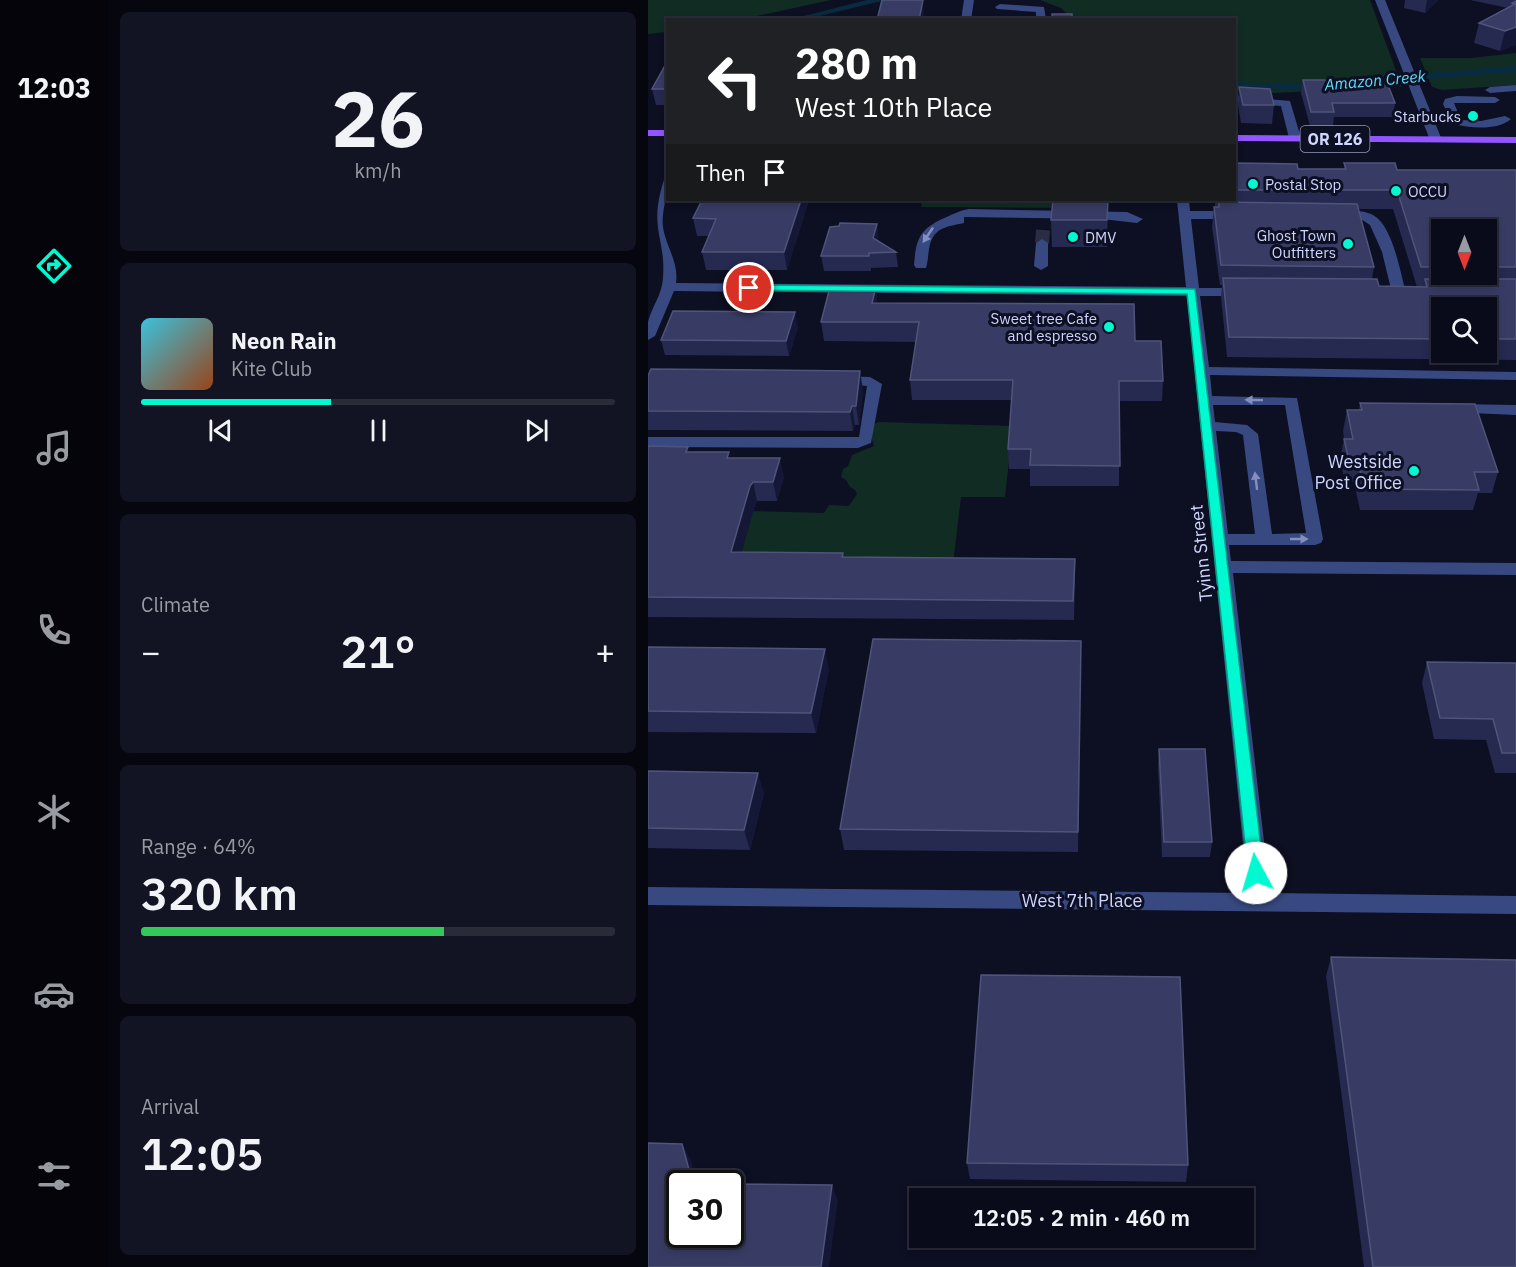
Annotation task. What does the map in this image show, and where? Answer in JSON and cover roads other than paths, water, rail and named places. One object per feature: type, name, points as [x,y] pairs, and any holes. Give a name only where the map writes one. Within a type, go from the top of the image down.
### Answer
[{"type":"main road","points":[[648,133],[666,133]]},
{"type":"main road","name":"OR 126","points":[[1236,138],[1516,140]]},
{"type":"street","points":[[966,18],[969,0]]},
{"type":"street","points":[[1380,0],[1436,140]]},
{"type":"street","points":[[1000,7],[1041,9],[1041,18]]},
{"type":"street","points":[[1418,93],[1438,96],[1465,91],[1492,95],[1510,119],[1494,123],[1463,124],[1457,122],[1448,104],[1449,101],[1492,95],[1516,90]]},
{"type":"street","points":[[1236,99],[1286,103],[1295,138]]},
{"type":"street","points":[[648,336],[669,287],[670,271],[657,227],[656,215],[658,200],[666,186]]},
{"type":"street","points":[[1184,207],[1255,215]]},
{"type":"street","name":"Tyinn Street","points":[[1184,207],[1200,371],[1260,902]]},
{"type":"street","points":[[921,265],[924,238],[931,228],[957,215],[969,213],[1102,215],[1127,216],[1137,219]]},
{"type":"street","points":[[1325,215],[1370,218],[1379,226],[1405,293],[1365,292]]},
{"type":"street","points":[[948,221],[1043,232],[1061,222]]},
{"type":"street","points":[[1083,223],[1122,223],[1137,233]]},
{"type":"street","points":[[1041,266],[1043,232]]},
{"type":"street","points":[[669,287],[1261,292]]},
{"type":"street","points":[[1200,371],[1516,376]]},
{"type":"street","points":[[648,442],[858,443],[866,440],[875,384],[870,381],[823,380]]},
{"type":"street","points":[[1204,400],[1292,401],[1315,539],[1220,540]]},
{"type":"street","points":[[1441,409],[1516,410]]},
{"type":"street","points":[[1207,426],[1238,428],[1250,434],[1264,539]]},
{"type":"street","points":[[1222,567],[1516,569]]},
{"type":"street","name":"West 7th Place","points":[[648,896],[1516,905]]},
{"type":"water","points":[[867,0],[886,0],[811,18],[796,18]]},
{"type":"water","name":"Amazon Creek","points":[[1516,66],[1516,72],[1317,88],[1278,90],[1236,85],[1236,82],[1286,84]]},
{"type":"tunnel","points":[[1042,243],[1043,230]]},
{"type":"place","name":"Starbucks","points":[[1473,116]]},
{"type":"place","name":"Postal Stop","points":[[1253,184]]},
{"type":"place","name":"OCCU","points":[[1396,191]]},
{"type":"place","name":"DMV","points":[[1073,237]]},
{"type":"place","name":"Ghost Town Outfitters","points":[[1348,244]]},
{"type":"place","name":"Sweet tree Cafe and espresso","points":[[1109,327]]},
{"type":"place","name":"Westside Post Office","points":[[1414,471]]}]
